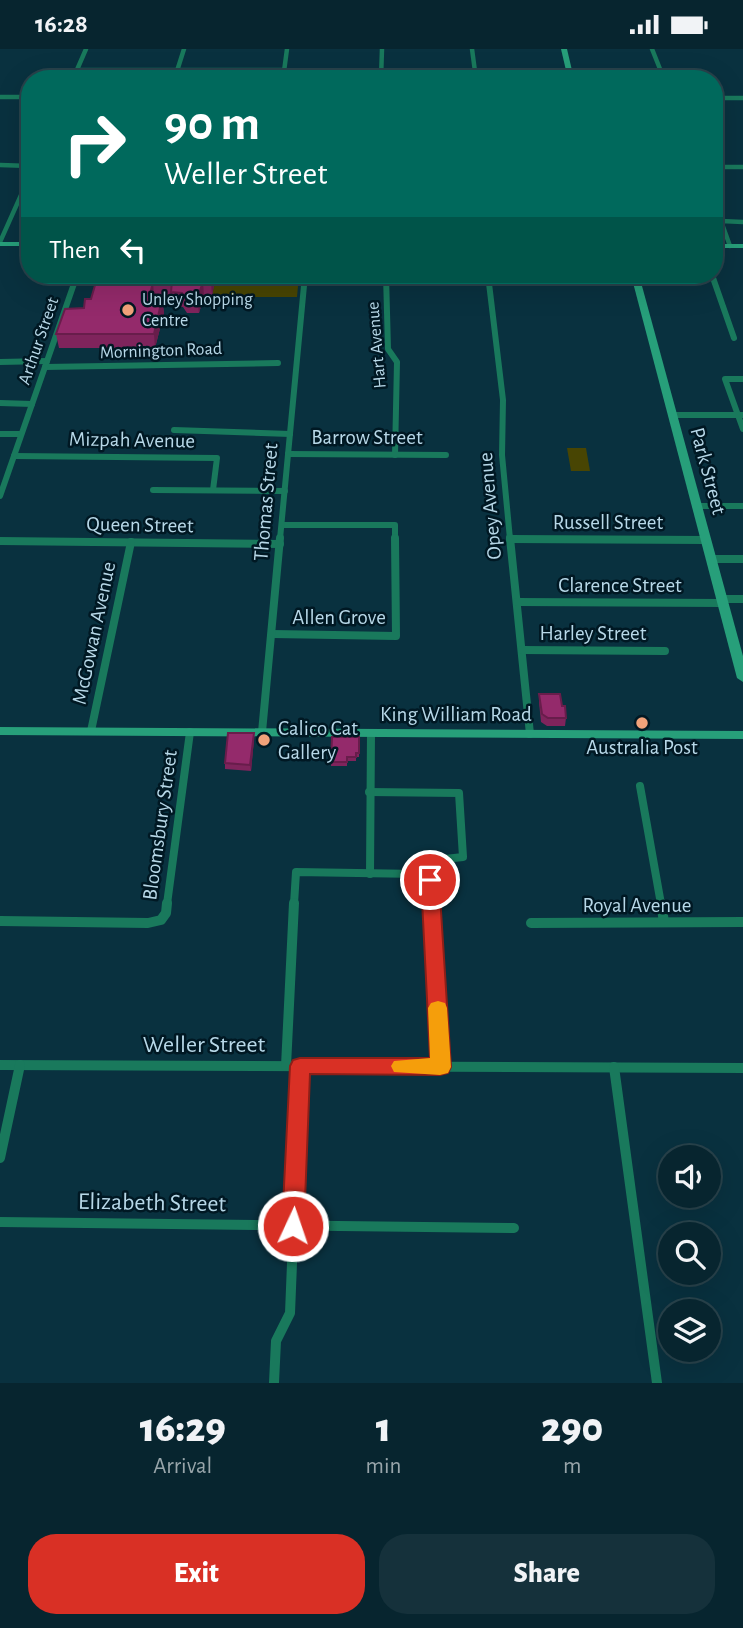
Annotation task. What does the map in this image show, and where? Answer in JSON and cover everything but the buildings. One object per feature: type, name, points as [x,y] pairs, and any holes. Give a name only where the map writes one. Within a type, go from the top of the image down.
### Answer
[{"type":"main road","points":[[0,243],[21,244]]},
{"type":"main road","name":"Park Street","points":[[706,540],[711,558]]},
{"type":"street","points":[[77,70],[86,49]]},
{"type":"street","points":[[177,70],[184,49]]},
{"type":"street","points":[[284,70],[287,49]]},
{"type":"street","points":[[381,70],[382,49]]},
{"type":"street","points":[[472,49],[475,70]]},
{"type":"street","points":[[564,49],[569,70]]},
{"type":"street","points":[[652,49],[660,70]]},
{"type":"street","points":[[0,97],[21,97]]},
{"type":"street","points":[[723,98],[743,98]]},
{"type":"street","points":[[0,166],[21,166]]},
{"type":"street","points":[[723,167],[743,167]]},
{"type":"street","points":[[0,243],[21,195]]},
{"type":"street","points":[[723,220],[743,222]]},
{"type":"street","points":[[723,228],[730,246]]},
{"type":"street","points":[[723,246],[743,246]]},
{"type":"street","name":"Arthur Street","points":[[0,496],[2,483],[22,434],[74,284]]},
{"type":"street","name":"Thomas Street","points":[[262,732],[304,284]]},
{"type":"street","name":"Hart Avenue","points":[[386,284],[388,349],[397,362],[395,455]]},
{"type":"street","name":"Opey Avenue","points":[[489,284],[503,400],[502,456],[530,734]]},
{"type":"street","name":"Park Street","points":[[637,284],[706,540]]},
{"type":"street","points":[[715,284],[734,338]]},
{"type":"street","name":"Mornington Road","points":[[0,362],[278,363]]},
{"type":"street","points":[[743,379],[725,379],[741,415],[743,429]]},
{"type":"street","points":[[0,403],[32,404]]},
{"type":"street","points":[[672,415],[741,415]]},
{"type":"street","points":[[174,430],[290,434]]},
{"type":"street","points":[[0,434],[22,434]]},
{"type":"street","name":"Barrow Street","points":[[288,454],[446,455]]},
{"type":"street","name":"Mizpah Avenue","points":[[14,456],[217,458],[213,491]]},
{"type":"street","points":[[153,490],[285,491]]},
{"type":"street","points":[[697,506],[743,506]]},
{"type":"street","name":"Allen Grove","points":[[272,634],[396,636],[395,525],[283,526]]},
{"type":"street","name":"Russell Street","points":[[510,539],[706,540]]},
{"type":"street","name":"Queen Street","points":[[0,541],[280,544]]},
{"type":"street","name":"McGowan Avenue","points":[[91,731],[131,542]]},
{"type":"street","points":[[711,558],[743,559]]},
{"type":"street","name":"Park Street","points":[[711,558],[722,601],[739,646],[743,678]]},
{"type":"street","name":"Clarence Street","points":[[517,602],[743,599]]},
{"type":"street","name":"Harley Street","points":[[522,650],[665,651]]},
{"type":"street","name":"King William Road","points":[[0,731],[743,735]]},
{"type":"street","name":"Bloomsbury Street","points":[[0,921],[148,923],[161,920],[166,913],[190,732]]},
{"type":"street","points":[[370,874],[371,733]]},
{"type":"street","points":[[640,786],[664,922]]},
{"type":"street","points":[[369,792],[459,793],[463,857],[436,860],[427,876]]},
{"type":"street","points":[[286,1066],[296,872],[427,876]]},
{"type":"street","points":[[427,876],[432,884],[440,1067]]},
{"type":"street","name":"Royal Avenue","points":[[531,923],[743,922]]},
{"type":"street","name":"Weller Street","points":[[0,1065],[743,1068]]},
{"type":"street","points":[[0,1158],[20,1065]]},
{"type":"street","points":[[274,1383],[276,1341],[290,1313],[300,1066]]},
{"type":"street","points":[[614,1067],[657,1383]]},
{"type":"street","name":"Elizabeth Street","points":[[0,1222],[514,1228]]},
{"type":"shaded area","points":[[214,284],[298,284],[297,297],[212,297]]},
{"type":"shaded area","points":[[567,448],[586,448],[590,471],[571,471]]},
{"type":"slow traffic","points":[[401,1066],[440,1067],[438,1008]]},
{"type":"place","name":"Unley Shopping Centre","points":[[128,310]]},
{"type":"place","name":"Australia Post","points":[[642,723]]},
{"type":"place","name":"Calico Cat Gallery","points":[[264,740]]},
{"type":"route","points":[[293,1226],[300,1066],[440,1067],[430,880]]}]
